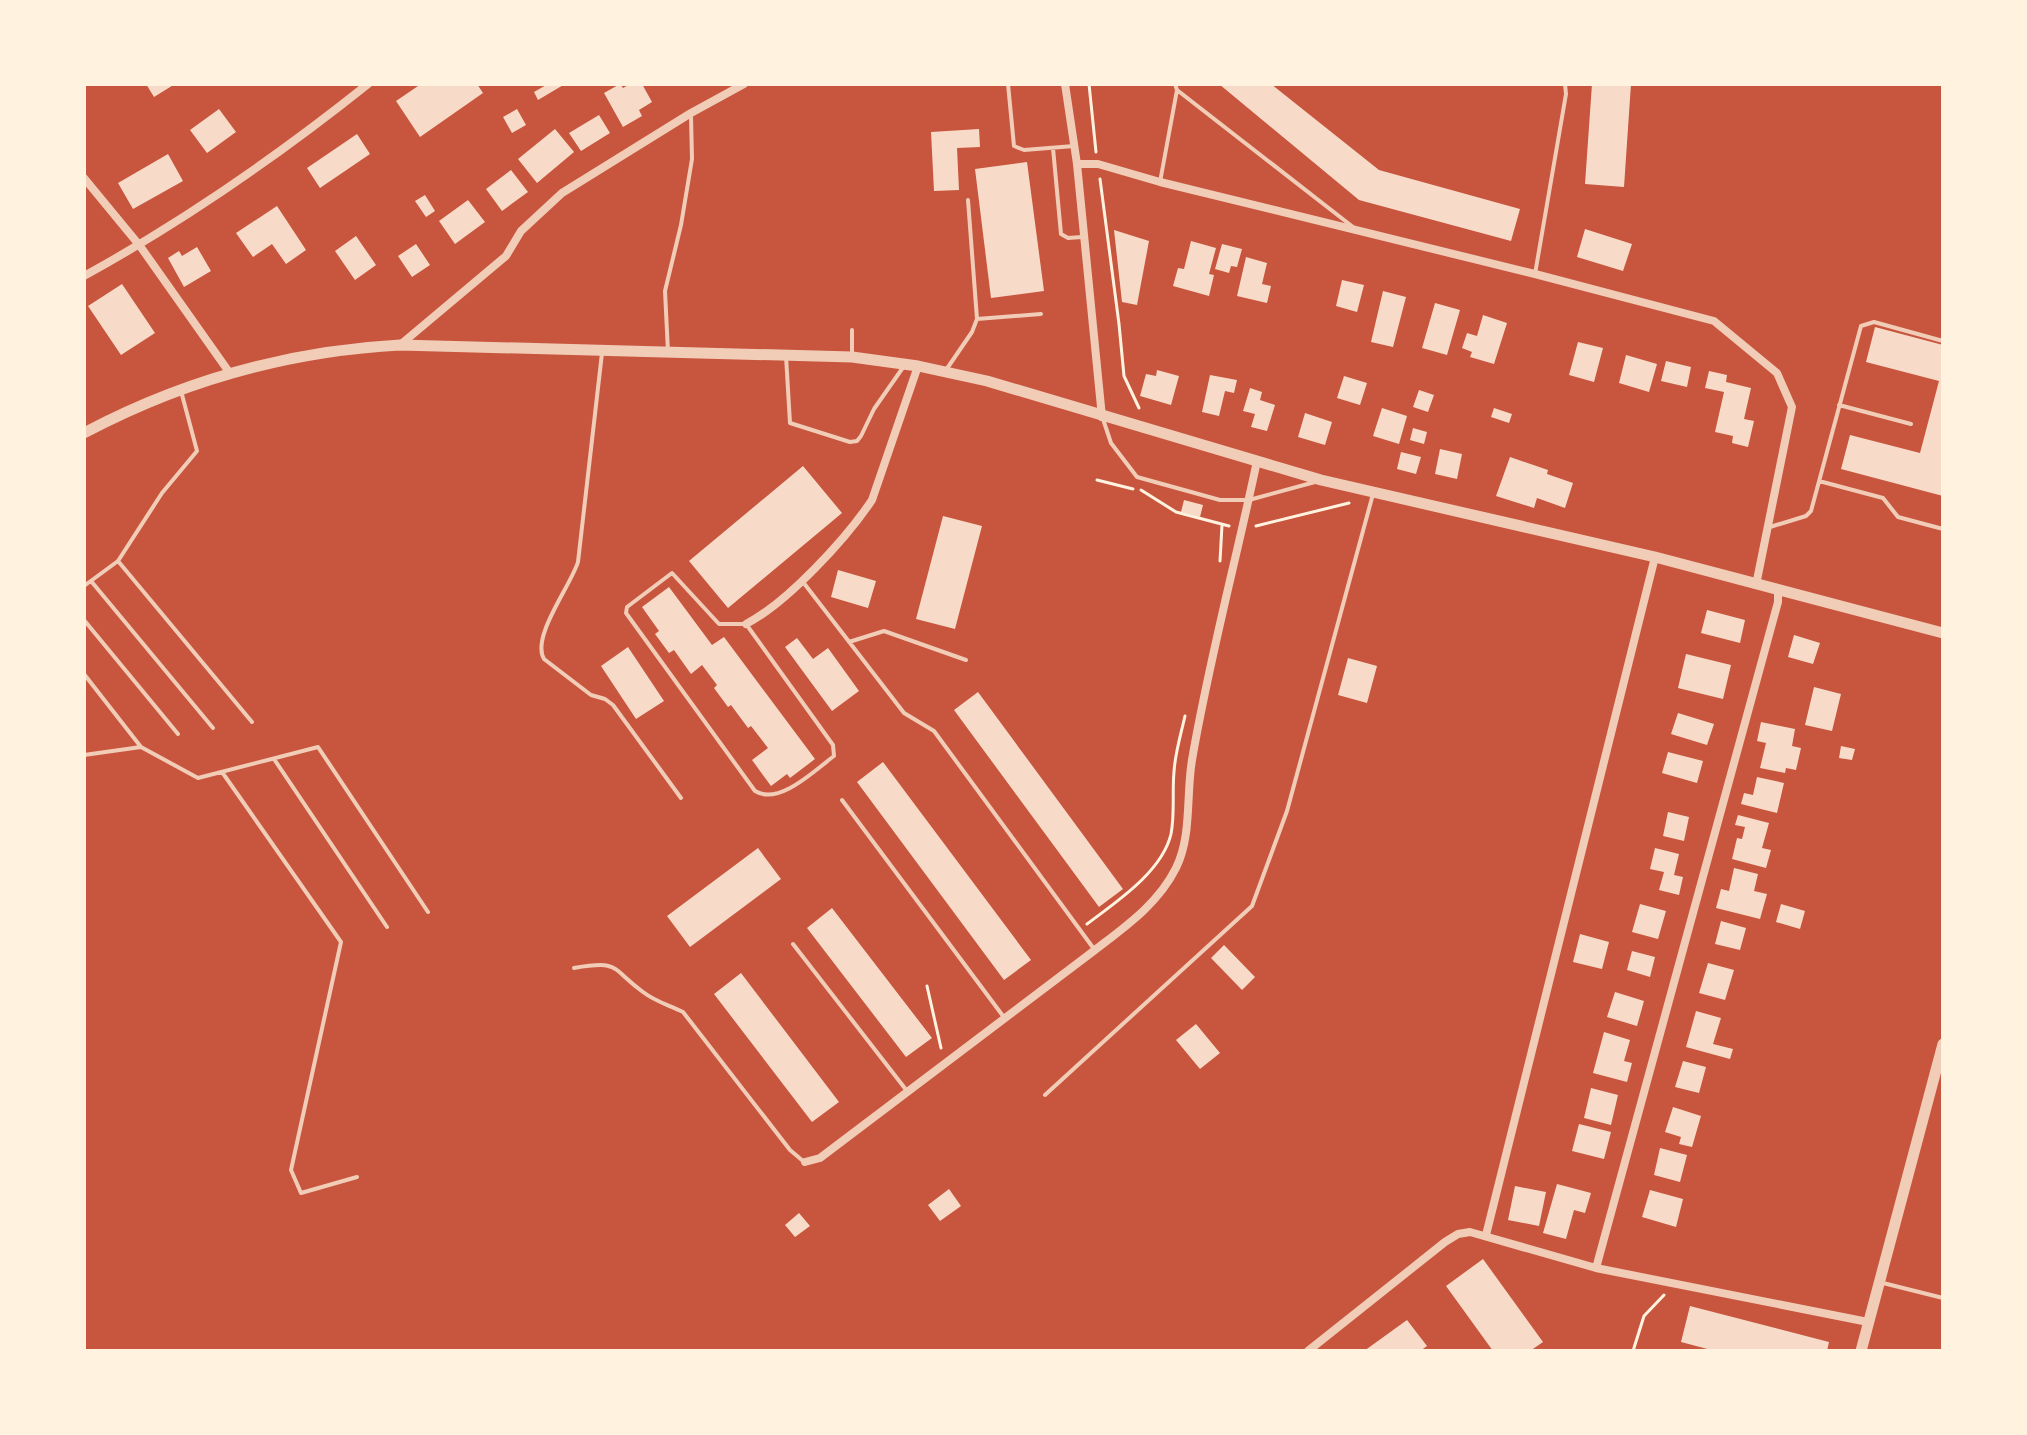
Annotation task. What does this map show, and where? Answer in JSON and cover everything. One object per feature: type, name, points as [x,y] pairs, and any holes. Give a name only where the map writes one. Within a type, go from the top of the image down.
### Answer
[{"type":"street","points":[[84,276],[140,246],[294,143],[368,84]]},
{"type":"street","points":[[400,345],[506,256],[521,231],[562,193],[744,84]]},
{"type":"street","points":[[1065,84],[1077,164],[1102,417]]},
{"type":"street","points":[[1077,164],[1098,164],[1714,321],[1777,373],[1792,407],[1756,585]]},
{"type":"street","points":[[84,178],[140,246],[229,372]]},
{"type":"street","points":[[84,433],[130,409],[229,372],[352,348],[400,345],[852,357],[918,366],[987,381],[1321,480],[1655,557],[1943,633]]},
{"type":"street","points":[[746,624],[765,614],[802,580],[861,517],[872,500],[918,366]]},
{"type":"street","points":[[805,1162],[820,1158],[1136,919],[1163,890],[1177,865],[1185,835],[1192,762],[1257,461]]},
{"type":"street","points":[[1486,1235],[1655,557]]},
{"type":"street","points":[[1596,1268],[1778,602],[1778,591]]},
{"type":"street","points":[[1861,1351],[1943,1044]]},
{"type":"street","points":[[1308,1351],[1458,1234],[1470,1232],[1596,1268],[1868,1322]]},
{"type":"lane","points":[[1008,84],[1014,146],[1024,150],[1074,146]]},
{"type":"lane","points":[[1535,274],[1566,94],[1565,84]]},
{"type":"lane","points":[[1160,182],[1176,87],[1357,230]]},
{"type":"lane","points":[[668,353],[665,291],[692,159],[691,113]]},
{"type":"lane","points":[[1053,148],[1061,234],[1068,238],[1084,237]]},
{"type":"lane","points":[[945,372],[972,332],[977,319],[968,200]]},
{"type":"lane","points":[[977,319],[1041,314]]},
{"type":"lane","points":[[1768,527],[1806,516],[1811,511],[1858,333],[1867,323],[1943,341]]},
{"type":"lane","points":[[852,330],[852,357]]},
{"type":"lane","points":[[602,351],[578,562],[572,581],[543,633],[540,651],[544,659],[591,695],[613,705],[681,798]]},
{"type":"lane","points":[[786,356],[790,423],[850,442],[857,441],[861,436],[874,409],[905,364]]},
{"type":"lane","points":[[84,586],[118,561],[162,493],[197,451],[180,389]]},
{"type":"lane","points":[[1839,405],[1911,424]]},
{"type":"lane","points":[[1102,417],[1111,443],[1137,477],[1220,500],[1249,500],[1321,480]]},
{"type":"lane","points":[[1819,481],[1883,498],[1898,517],[1943,529]]},
{"type":"lane","points":[[1045,1095],[1252,906],[1287,811],[1373,490]]},
{"type":"lane","points":[[118,561],[252,722]]},
{"type":"lane","points":[[672,573],[719,624],[746,624],[835,751],[834,756],[789,790],[763,795],[755,791],[625,610],[672,573]]},
{"type":"lane","points":[[802,580],[904,713],[934,731],[1095,950]]},
{"type":"lane","points":[[91,581],[213,728]]},
{"type":"lane","points":[[84,620],[178,734]]},
{"type":"lane","points":[[849,642],[884,631],[966,660]]},
{"type":"lane","points":[[84,674],[141,747],[198,778],[318,747],[428,912]]},
{"type":"lane","points":[[84,755],[141,747]]},
{"type":"lane","points":[[274,759],[387,927]]},
{"type":"lane","points":[[222,772],[341,942],[291,1170],[301,1193],[357,1177]]},
{"type":"lane","points":[[842,800],[1005,1018]]},
{"type":"lane","points":[[793,944],[908,1092]]},
{"type":"lane","points":[[574,968],[610,965],[623,972],[639,990],[661,1004],[683,1012],[790,1150],[805,1162]]},
{"type":"lane","points":[[1878,1282],[1943,1298]]},
{"type":"path","points":[[1089,84],[1124,376],[1139,408]]},
{"type":"path","points":[[1097,480],[1140,490],[1176,512],[1241,530],[1346,503],[1371,504]]},
{"type":"path","points":[[1220,564],[1222,525]]},
{"type":"path","points":[[1080,929],[1126,895],[1146,875],[1166,847],[1171,835],[1174,768],[1187,707]]},
{"type":"path","points":[[927,986],[942,1052]]},
{"type":"path","points":[[1633,1351],[1644,1316],[1675,1284]]},
{"type":"building","points":[[146,84],[175,84],[154,97]]},
{"type":"building","points":[[421,84],[477,84],[483,93],[420,137],[396,101]]},
{"type":"building","points":[[548,84],[565,84],[538,100],[534,92]]},
{"type":"building","points":[[620,84],[623,88],[630,84],[642,84],[652,102],[639,110],[642,116],[623,127],[604,93]]},
{"type":"building","points":[[1219,84],[1271,84],[1379,170],[1520,209],[1511,241],[1359,200]]},
{"type":"building","points":[[1592,84],[1631,84],[1624,187],[1585,184]]},
{"type":"building","points":[[219,109],[236,132],[207,153],[190,130]]},
{"type":"building","points":[[517,109],[526,125],[512,133],[503,117]]},
{"type":"building","points":[[599,115],[610,133],[581,151],[569,133]]},
{"type":"building","points":[[555,129],[574,152],[537,183],[518,159]]},
{"type":"building","points":[[979,129],[980,147],[957,148],[959,190],[934,191],[931,132]]},
{"type":"building","points":[[357,134],[370,154],[320,188],[307,168]]},
{"type":"building","points":[[168,154],[183,181],[133,209],[118,183]]},
{"type":"building","points":[[1027,162],[1044,291],[991,298],[975,169]]},
{"type":"building","points":[[511,170],[528,192],[502,211],[486,189]]},
{"type":"building","points":[[425,195],[435,211],[426,217],[415,201]]},
{"type":"building","points":[[468,200],[485,222],[455,244],[439,221]]},
{"type":"building","points":[[277,206],[306,250],[286,264],[272,244],[253,257],[236,233]]},
{"type":"building","points":[[1585,229],[1632,244],[1623,271],[1577,257]]},
{"type":"building","points":[[1114,230],[1149,241],[1137,305],[1122,302]]},
{"type":"building","points":[[356,236],[376,265],[355,280],[335,251]]},
{"type":"building","points":[[1191,241],[1216,248],[1209,274],[1214,275],[1209,296],[1173,286],[1178,268],[1184,269]]},
{"type":"building","points":[[416,244],[430,265],[412,277],[398,256]]},
{"type":"building","points":[[1222,244],[1242,249],[1237,267],[1231,266],[1229,273],[1215,269]]},
{"type":"building","points":[[197,247],[211,271],[184,287],[168,258],[179,251],[182,256]]},
{"type":"building","points":[[1246,257],[1267,263],[1262,284],[1271,286],[1267,303],[1237,296]]},
{"type":"building","points":[[1342,280],[1364,285],[1357,312],[1336,306]]},
{"type":"building","points":[[122,284],[155,333],[121,355],[88,306]]},
{"type":"building","points":[[1383,291],[1406,297],[1393,347],[1371,342]]},
{"type":"building","points":[[1435,303],[1460,310],[1447,355],[1422,348]]},
{"type":"building","points":[[1483,315],[1507,323],[1494,364],[1470,357],[1472,352],[1462,348],[1467,333],[1477,336]]},
{"type":"building","points":[[1875,327],[1943,345],[1943,496],[1841,469],[1850,435],[1920,453],[1939,381],[1866,362]]},
{"type":"building","points":[[1578,342],[1603,348],[1594,382],[1569,375]]},
{"type":"building","points":[[1626,355],[1657,364],[1649,392],[1619,383]]},
{"type":"building","points":[[1666,361],[1691,367],[1687,387],[1661,381]]},
{"type":"building","points":[[1157,370],[1179,376],[1171,405],[1140,396],[1146,374],[1156,376]]},
{"type":"building","points":[[1709,371],[1727,375],[1726,382],[1751,388],[1744,419],[1754,421],[1748,447],[1732,443],[1733,436],[1715,432],[1724,392],[1705,388]]},
{"type":"building","points":[[1210,375],[1237,380],[1234,393],[1225,391],[1219,416],[1202,412]]},
{"type":"building","points":[[1344,376],[1367,383],[1360,405],[1337,398]]},
{"type":"building","points":[[1250,388],[1262,392],[1260,400],[1275,405],[1267,431],[1251,427],[1255,414],[1243,411]]},
{"type":"building","points":[[1419,390],[1434,395],[1428,412],[1413,407]]},
{"type":"building","points":[[1382,408],[1407,416],[1399,444],[1373,436]]},
{"type":"building","points":[[1494,408],[1512,414],[1509,423],[1491,417]]},
{"type":"building","points":[[1305,413],[1332,422],[1325,445],[1298,437]]},
{"type":"building","points":[[1413,428],[1427,432],[1424,444],[1410,440]]},
{"type":"building","points":[[1440,449],[1462,454],[1457,479],[1435,474]]},
{"type":"building","points":[[1401,452],[1421,457],[1416,474],[1397,469]]},
{"type":"building","points":[[1510,457],[1548,470],[1547,474],[1573,483],[1565,508],[1537,498],[1534,508],[1496,496]]},
{"type":"building","points":[[803,466],[842,513],[728,608],[689,561]]},
{"type":"building","points":[[1184,500],[1203,505],[1200,517],[1181,512]]},
{"type":"building","points":[[943,516],[982,526],[955,629],[916,619]]},
{"type":"building","points":[[838,570],[876,581],[868,608],[831,597]]},
{"type":"building","points":[[669,587],[712,645],[724,637],[815,759],[790,778],[787,774],[771,786],[752,760],[768,748],[731,705],[728,707],[702,665],[691,674],[674,650],[669,653],[655,634],[659,631],[642,607]]},
{"type":"building","points":[[1707,610],[1745,620],[1740,643],[1701,633]]},
{"type":"building","points":[[1794,635],[1820,643],[1813,664],[1788,657]]},
{"type":"building","points":[[797,638],[813,659],[828,648],[859,691],[832,711],[785,647]]},
{"type":"building","points":[[628,647],[664,701],[636,719],[601,666]]},
{"type":"building","points":[[1686,654],[1731,665],[1723,699],[1678,688]]},
{"type":"building","points":[[1348,658],[1377,666],[1367,703],[1338,695]]},
{"type":"building","points":[[1814,687],[1841,694],[1832,731],[1805,725]]},
{"type":"building","points":[[978,692],[1123,889],[1099,907],[954,710]]},
{"type":"building","points":[[1678,713],[1714,724],[1707,745],[1671,734]]},
{"type":"building","points":[[1761,722],[1795,729],[1792,746],[1801,748],[1796,770],[1786,768],[1785,773],[1760,768],[1766,743],[1757,741]]},
{"type":"building","points":[[1841,746],[1855,749],[1852,760],[1839,758]]},
{"type":"building","points":[[1668,752],[1703,761],[1697,783],[1662,773]]},
{"type":"building","points":[[883,762],[1031,960],[1004,980],[857,782]]},
{"type":"building","points":[[1757,777],[1784,783],[1777,813],[1741,804],[1744,793],[1753,795]]},
{"type":"building","points":[[1668,812],[1689,817],[1684,841],[1663,836]]},
{"type":"building","points":[[1738,815],[1769,823],[1762,848],[1771,850],[1766,868],[1732,859],[1737,838],[1742,839],[1745,827],[1735,825]]},
{"type":"building","points":[[758,848],[781,879],[690,947],[667,916]]},
{"type":"building","points":[[1655,848],[1679,854],[1674,875],[1683,877],[1679,895],[1659,890],[1664,872],[1650,869]]},
{"type":"building","points":[[1734,868],[1758,874],[1754,891],[1767,894],[1760,919],[1716,908],[1721,889],[1729,891]]},
{"type":"building","points":[[1640,904],[1666,911],[1658,939],[1632,932]]},
{"type":"building","points":[[1781,904],[1805,911],[1800,929],[1776,922]]},
{"type":"building","points":[[832,908],[932,1038],[906,1057],[807,928]]},
{"type":"building","points":[[1721,921],[1746,928],[1740,950],[1715,944]]},
{"type":"building","points":[[1580,934],[1609,942],[1602,969],[1573,962]]},
{"type":"building","points":[[1224,945],[1255,977],[1242,990],[1211,958]]},
{"type":"building","points":[[1632,951],[1655,957],[1650,977],[1627,970]]},
{"type":"building","points":[[1708,963],[1734,970],[1725,1000],[1699,993]]},
{"type":"building","points":[[741,973],[839,1102],[812,1122],[714,994]]},
{"type":"building","points":[[1615,992],[1644,1001],[1637,1026],[1607,1017]]},
{"type":"building","points":[[1696,1011],[1721,1018],[1713,1044],[1733,1049],[1730,1059],[1686,1047]]},
{"type":"building","points":[[1196,1024],[1220,1053],[1200,1069],[1176,1040]]},
{"type":"building","points":[[1604,1032],[1630,1040],[1624,1061],[1632,1063],[1627,1082],[1593,1073]]},
{"type":"building","points":[[1683,1061],[1706,1067],[1699,1093],[1675,1087]]},
{"type":"building","points":[[1591,1088],[1618,1095],[1611,1125],[1584,1118]]},
{"type":"building","points":[[1673,1107],[1701,1116],[1692,1147],[1679,1144],[1681,1137],[1665,1132]]},
{"type":"building","points":[[1579,1124],[1611,1132],[1604,1159],[1572,1151]]},
{"type":"building","points":[[1660,1148],[1687,1155],[1680,1182],[1654,1175]]},
{"type":"building","points":[[1557,1184],[1591,1193],[1585,1213],[1574,1210],[1566,1239],[1543,1233]]},
{"type":"building","points":[[1515,1186],[1546,1192],[1539,1226],[1508,1220]]},
{"type":"building","points":[[949,1189],[961,1206],[940,1221],[928,1205]]},
{"type":"building","points":[[1650,1190],[1683,1199],[1676,1227],[1642,1217]]},
{"type":"building","points":[[799,1213],[810,1226],[795,1237],[785,1225]]},
{"type":"building","points":[[1483,1259],[1543,1342],[1530,1351],[1493,1351],[1446,1286]]},
{"type":"building","points":[[1690,1306],[1829,1342],[1827,1351],[1715,1351],[1681,1342]]},
{"type":"building","points":[[1407,1320],[1427,1346],[1420,1351],[1364,1351]]}]
